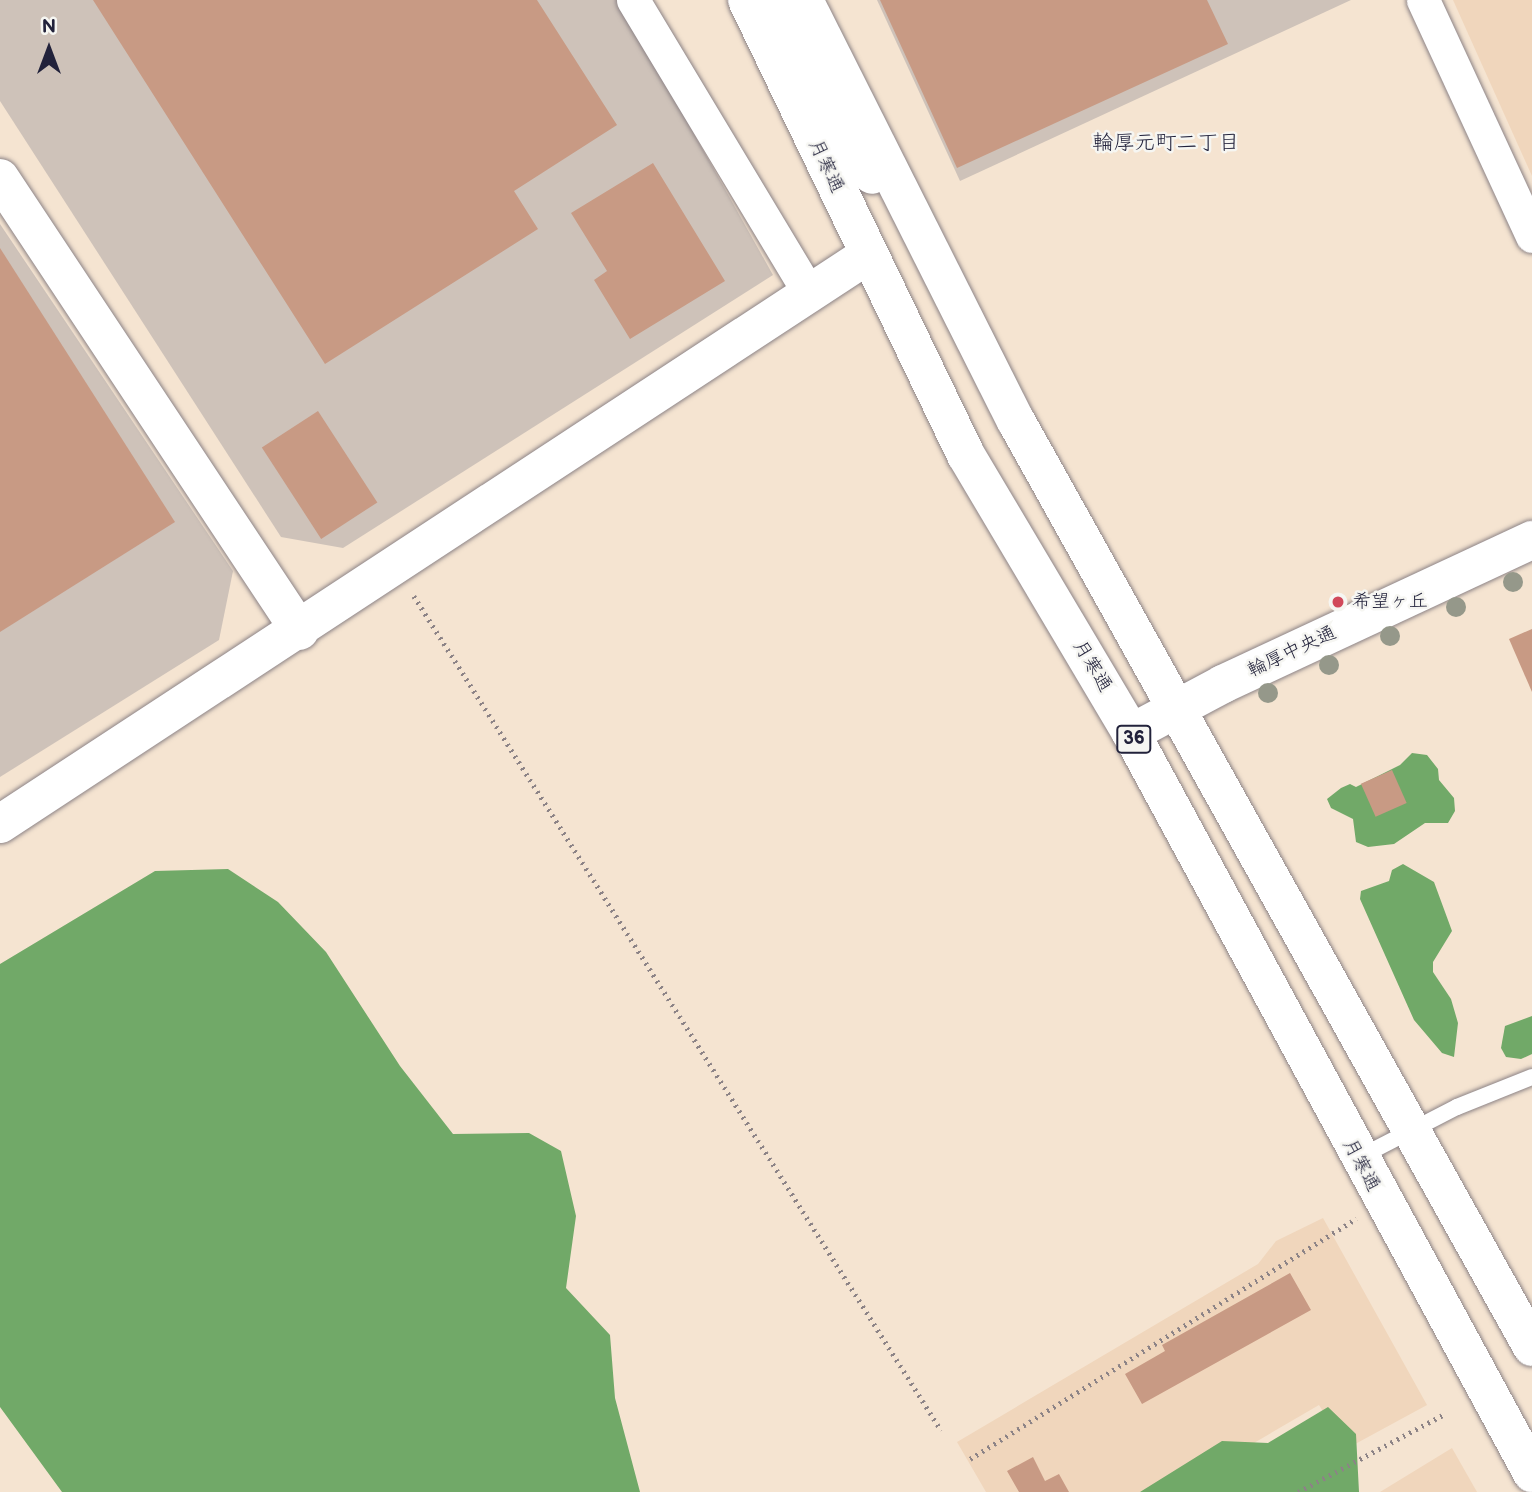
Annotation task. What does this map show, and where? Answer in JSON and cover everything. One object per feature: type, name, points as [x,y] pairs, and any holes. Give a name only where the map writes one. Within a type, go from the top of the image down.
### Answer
[{"type":"main road","name":"月寒通","points":[[747,0],[966,455],[1131,733],[1382,1203],[1532,1473]]},
{"type":"main road","points":[[782,0],[871,173],[968,330]]},
{"type":"main road","name":"36","points":[[804,0],[968,330],[1175,709],[1532,1347]]},
{"type":"main road","points":[[0,178],[300,631]]},
{"type":"main road","points":[[0,824],[300,631],[868,255]]},
{"type":"main road","name":"輪厚中央通","points":[[1131,733],[1175,709],[1532,540]]},
{"type":"street","points":[[633,0],[810,294]]},
{"type":"street","points":[[1423,0],[1532,236]]},
{"type":"lane","points":[[1358,1158],[1410,1130],[1532,1077]]},
{"type":"path","points":[[396,568],[941,1430]]},
{"type":"path","points":[[970,1458],[1382,1203]]},
{"type":"path","points":[[1297,1492],[1443,1415]]},
{"type":"shaded area","points":[[0,0],[619,0],[773,275],[343,548],[281,537],[0,101]]},
{"type":"shaded area","points":[[877,0],[1351,0],[960,181]]},
{"type":"shaded area","points":[[1453,0],[1532,0],[1532,176]]},
{"type":"shaded area","points":[[0,224],[233,571],[219,640],[0,777]]},
{"type":"shaded area","points":[[1323,1218],[1427,1405],[1346,1449],[1319,1405],[1170,1492],[986,1492],[957,1442],[1258,1264],[1276,1241]]},
{"type":"shaded area","points":[[1452,1448],[1477,1492],[1380,1492]]},
{"type":"green space","points":[[1412,753],[1427,755],[1438,769],[1439,780],[1454,798],[1455,811],[1448,823],[1425,823],[1394,844],[1368,847],[1356,842],[1353,819],[1331,808],[1327,799],[1341,788],[1350,784],[1356,787],[1400,765]]},
{"type":"green space","points":[[1403,864],[1434,882],[1452,931],[1433,962],[1433,972],[1451,999],[1458,1023],[1454,1057],[1442,1053],[1414,1020],[1360,899],[1361,891],[1389,881],[1392,870]]},
{"type":"green space","points":[[228,869],[278,902],[326,952],[400,1066],[453,1134],[529,1133],[561,1151],[576,1216],[566,1288],[610,1335],[615,1398],[640,1492],[62,1492],[0,1407],[0,964],[155,871]]},
{"type":"green space","points":[[1532,1016],[1532,1054],[1521,1059],[1506,1057],[1501,1048],[1505,1026]]},
{"type":"green space","points":[[1328,1407],[1356,1434],[1359,1492],[1140,1492],[1222,1441],[1268,1443]]},
{"type":"building","points":[[93,0],[537,0],[617,125],[514,191],[538,229],[325,364]]},
{"type":"building","points":[[880,0],[1207,0],[1228,44],[957,168]]},
{"type":"building","points":[[653,163],[725,281],[630,339],[594,280],[607,271],[571,213]]},
{"type":"building","points":[[0,248],[175,522],[0,632]]},
{"type":"building","points":[[318,411],[377,502],[321,539],[262,447]]},
{"type":"building","points":[[1532,629],[1532,692],[1509,639]]},
{"type":"building","points":[[1392,770],[1407,803],[1376,817],[1361,784]]},
{"type":"building","points":[[1290,1273],[1311,1310],[1142,1404],[1125,1374],[1165,1351],[1162,1345]]},
{"type":"building","points":[[1033,1457],[1045,1481],[1059,1474],[1069,1492],[1019,1492],[1007,1471]]},
{"type":"place","name":"希望ヶ丘","points":[[1338,602]]},
{"type":"district","name":"輪厚元町二丁目","points":[[1166,143]]}]
